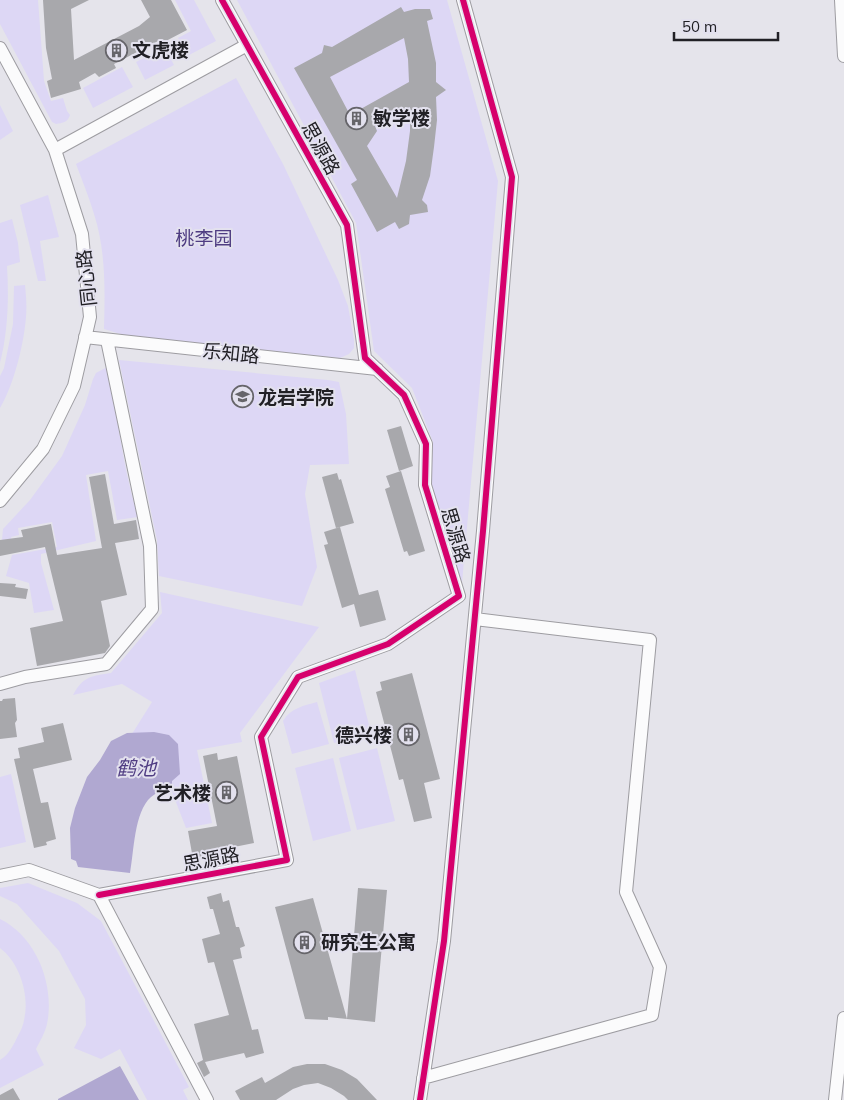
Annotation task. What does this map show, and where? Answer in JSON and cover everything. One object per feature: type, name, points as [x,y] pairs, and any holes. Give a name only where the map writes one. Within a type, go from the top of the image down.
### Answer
[{"type":"street","name":"思源路","points":[[99,896],[287,860],[261,737],[298,677],[388,644],[459,596],[425,485],[426,444],[404,395],[364,358],[347,225],[222,0]]},
{"type":"street","points":[[420,1100],[444,941],[475,619],[512,177],[463,0]]},
{"type":"street","points":[[841,0],[844,56]]},
{"type":"street","points":[[56,150],[247,45]]},
{"type":"street","name":"同心路","points":[[0,48],[56,150],[82,234],[90,317],[74,386],[43,449],[0,500]]},
{"type":"street","name":"乐知路","points":[[85,337],[377,369]]},
{"type":"street","points":[[0,684],[25,677],[106,664],[152,609],[150,546],[107,340]]},
{"type":"street","points":[[423,1078],[652,1015],[660,967],[626,892],[650,640],[475,619]]},
{"type":"street","points":[[0,876],[29,870],[99,896],[207,1100]]},
{"type":"street","points":[[834,1100],[844,1020]]},
{"type":"green space","points":[[0,0],[38,0],[44,81],[51,101],[63,98],[70,115],[65,122],[56,124],[52,122],[0,24]]},
{"type":"green space","points":[[175,0],[194,0],[216,41],[187,56],[178,38],[191,31]]},
{"type":"green space","points":[[237,0],[447,0],[498,181],[462,583],[431,484],[433,442],[412,388],[374,351],[356,223]]},
{"type":"green space","points":[[165,47],[174,65],[145,80],[136,62]]},
{"type":"green space","points":[[122,67],[133,87],[93,108],[83,88]]},
{"type":"green space","name":"桃李园","points":[[236,78],[283,164],[338,280],[348,306],[354,348],[349,354],[340,358],[127,336],[104,329],[101,242],[92,208],[76,164]]},
{"type":"green space","points":[[0,105],[13,131],[0,140]]},
{"type":"green space","points":[[48,195],[59,237],[40,241],[46,281],[38,281],[20,205]]},
{"type":"green space","points":[[12,219],[18,243],[20,262],[7,266],[7,315],[0,363],[0,223]]},
{"type":"green space","points":[[25,285],[26,313],[21,351],[10,388],[0,408],[0,376],[4,368],[13,324],[14,286]]},
{"type":"green space","points":[[119,360],[339,382],[346,414],[349,464],[310,465],[305,494],[317,567],[302,606],[159,576],[157,540]]},
{"type":"green space","points":[[109,366],[124,461],[138,517],[117,520],[108,471],[86,475],[96,541],[41,554],[41,563],[54,610],[34,613],[29,583],[6,576],[12,555],[57,547],[52,522],[18,528],[19,535],[11,537],[13,547],[2,540],[3,529],[30,500],[62,456],[85,405],[96,373]]},
{"type":"green space","points":[[160,592],[319,627],[240,733],[242,742],[197,750],[212,823],[186,828],[172,792],[110,769],[152,702],[122,684],[73,695],[84,680],[111,673],[162,613]]},
{"type":"green space","points":[[355,670],[371,733],[334,743],[319,683]]},
{"type":"green space","points":[[317,702],[329,744],[292,754],[283,721],[294,710]]},
{"type":"green space","points":[[377,748],[395,821],[357,830],[339,758]]},
{"type":"green space","points":[[333,758],[351,831],[313,841],[295,768]]},
{"type":"green space","points":[[11,774],[26,842],[0,848],[0,777]]},
{"type":"green space","points":[[28,883],[77,903],[101,921],[189,1087],[183,1090],[188,1100],[147,1100],[120,1049],[101,1059],[74,1048],[86,1025],[85,999],[59,951],[17,904],[0,896],[0,888]]},
{"type":"green space","points":[[0,919],[13,927],[33,950],[45,979],[49,1009],[47,1024],[36,1049],[44,1065],[0,1088],[0,1060],[10,1050],[22,1029],[26,1001],[18,971],[7,954],[0,948]]},
{"type":"water","name":"鹤池","points":[[154,732],[169,735],[178,744],[180,774],[172,781],[172,785],[153,795],[145,804],[138,822],[130,873],[78,867],[76,861],[71,859],[70,828],[75,808],[87,777],[111,741],[127,733]]},
{"type":"water","points":[[120,1066],[139,1100],[58,1100],[58,1099]]},
{"type":"building","name":"文虎楼","points":[[43,0],[89,0],[71,9],[74,60],[139,26],[150,17],[141,0],[171,0],[187,30],[164,42],[162,39],[114,64],[116,68],[99,77],[95,73],[79,82],[81,89],[51,98],[47,81],[52,79],[46,48]]},
{"type":"building","name":"敏学楼","points":[[401,7],[404,12],[415,9],[430,9],[433,19],[427,21],[436,63],[436,82],[446,90],[436,97],[437,120],[434,147],[430,176],[422,200],[427,205],[428,212],[410,215],[409,224],[399,229],[395,222],[377,232],[351,184],[357,180],[294,68],[322,53],[324,45],[332,47]],"holes":[[[404,38],[408,59],[409,82],[350,115],[330,77]],[[410,107],[410,131],[406,161],[397,198],[367,146],[377,131],[375,126]]]},
{"type":"building","points":[[401,426],[413,466],[399,471],[387,430]]},
{"type":"building","points":[[401,471],[425,551],[409,556],[407,551],[404,552],[385,489],[390,487],[386,476]]},
{"type":"building","points":[[337,473],[339,480],[341,479],[354,523],[336,528],[322,477]]},
{"type":"building","points":[[105,474],[114,524],[136,520],[139,539],[115,543],[127,595],[101,601],[110,646],[105,653],[37,666],[30,628],[63,621],[45,547],[0,556],[0,540],[23,537],[21,530],[51,524],[57,555],[102,548],[89,477]]},
{"type":"building","points":[[340,527],[359,595],[378,590],[386,620],[360,627],[354,604],[342,608],[324,545],[328,544],[324,532]]},
{"type":"building","points":[[0,583],[16,584],[15,587],[28,589],[26,599],[0,596]]},
{"type":"building","name":"德兴楼","points":[[412,673],[440,779],[424,783],[432,818],[414,822],[403,779],[399,780],[376,692],[382,690],[380,682]]},
{"type":"building","points":[[15,698],[17,737],[0,739],[0,701]]},
{"type":"building","points":[[63,723],[72,760],[33,769],[41,803],[48,802],[56,839],[46,842],[47,845],[34,848],[14,759],[20,758],[18,748],[44,742],[41,728]]},
{"type":"building","name":"艺术楼","points":[[217,753],[218,760],[237,756],[254,843],[214,851],[214,854],[193,859],[188,831],[217,826],[203,756]]},
{"type":"building","points":[[358,888],[387,890],[375,1022],[347,1019]]},
{"type":"building","points":[[221,893],[223,902],[229,900],[236,927],[239,927],[245,946],[240,948],[242,958],[233,960],[252,1030],[258,1029],[264,1053],[246,1058],[244,1053],[205,1062],[210,1073],[204,1077],[197,1063],[203,1060],[194,1024],[229,1015],[214,962],[208,963],[202,939],[220,934],[213,909],[210,909],[207,897]]},
{"type":"building","points":[[313,898],[347,1019],[328,1017],[328,1020],[305,1019],[275,907]]},
{"type":"building","points":[[307,1064],[325,1064],[342,1070],[357,1079],[377,1100],[348,1100],[331,1088],[318,1083],[293,1089],[276,1100],[240,1100],[235,1091],[262,1077],[265,1083],[293,1067]]},
{"type":"building","points":[[13,1088],[20,1100],[0,1100],[0,1095]]},
{"type":"cycle path","points":[[99,895],[287,860],[261,737],[298,677],[388,644],[459,596],[425,485],[426,444],[404,395],[365,358],[347,225],[222,0]]},
{"type":"cycle path","points":[[420,1100],[444,941],[483,531],[512,177],[463,0]]},
{"type":"place","name":"文虎楼","points":[[116,50]]},
{"type":"place","name":"敏学楼","points":[[357,118]]},
{"type":"place","name":"龙岩学院","points":[[242,397]]},
{"type":"place","name":"德兴楼","points":[[408,735]]},
{"type":"place","name":"艺术楼","points":[[227,793]]},
{"type":"place","name":"研究生公寓","points":[[305,942]]}]
